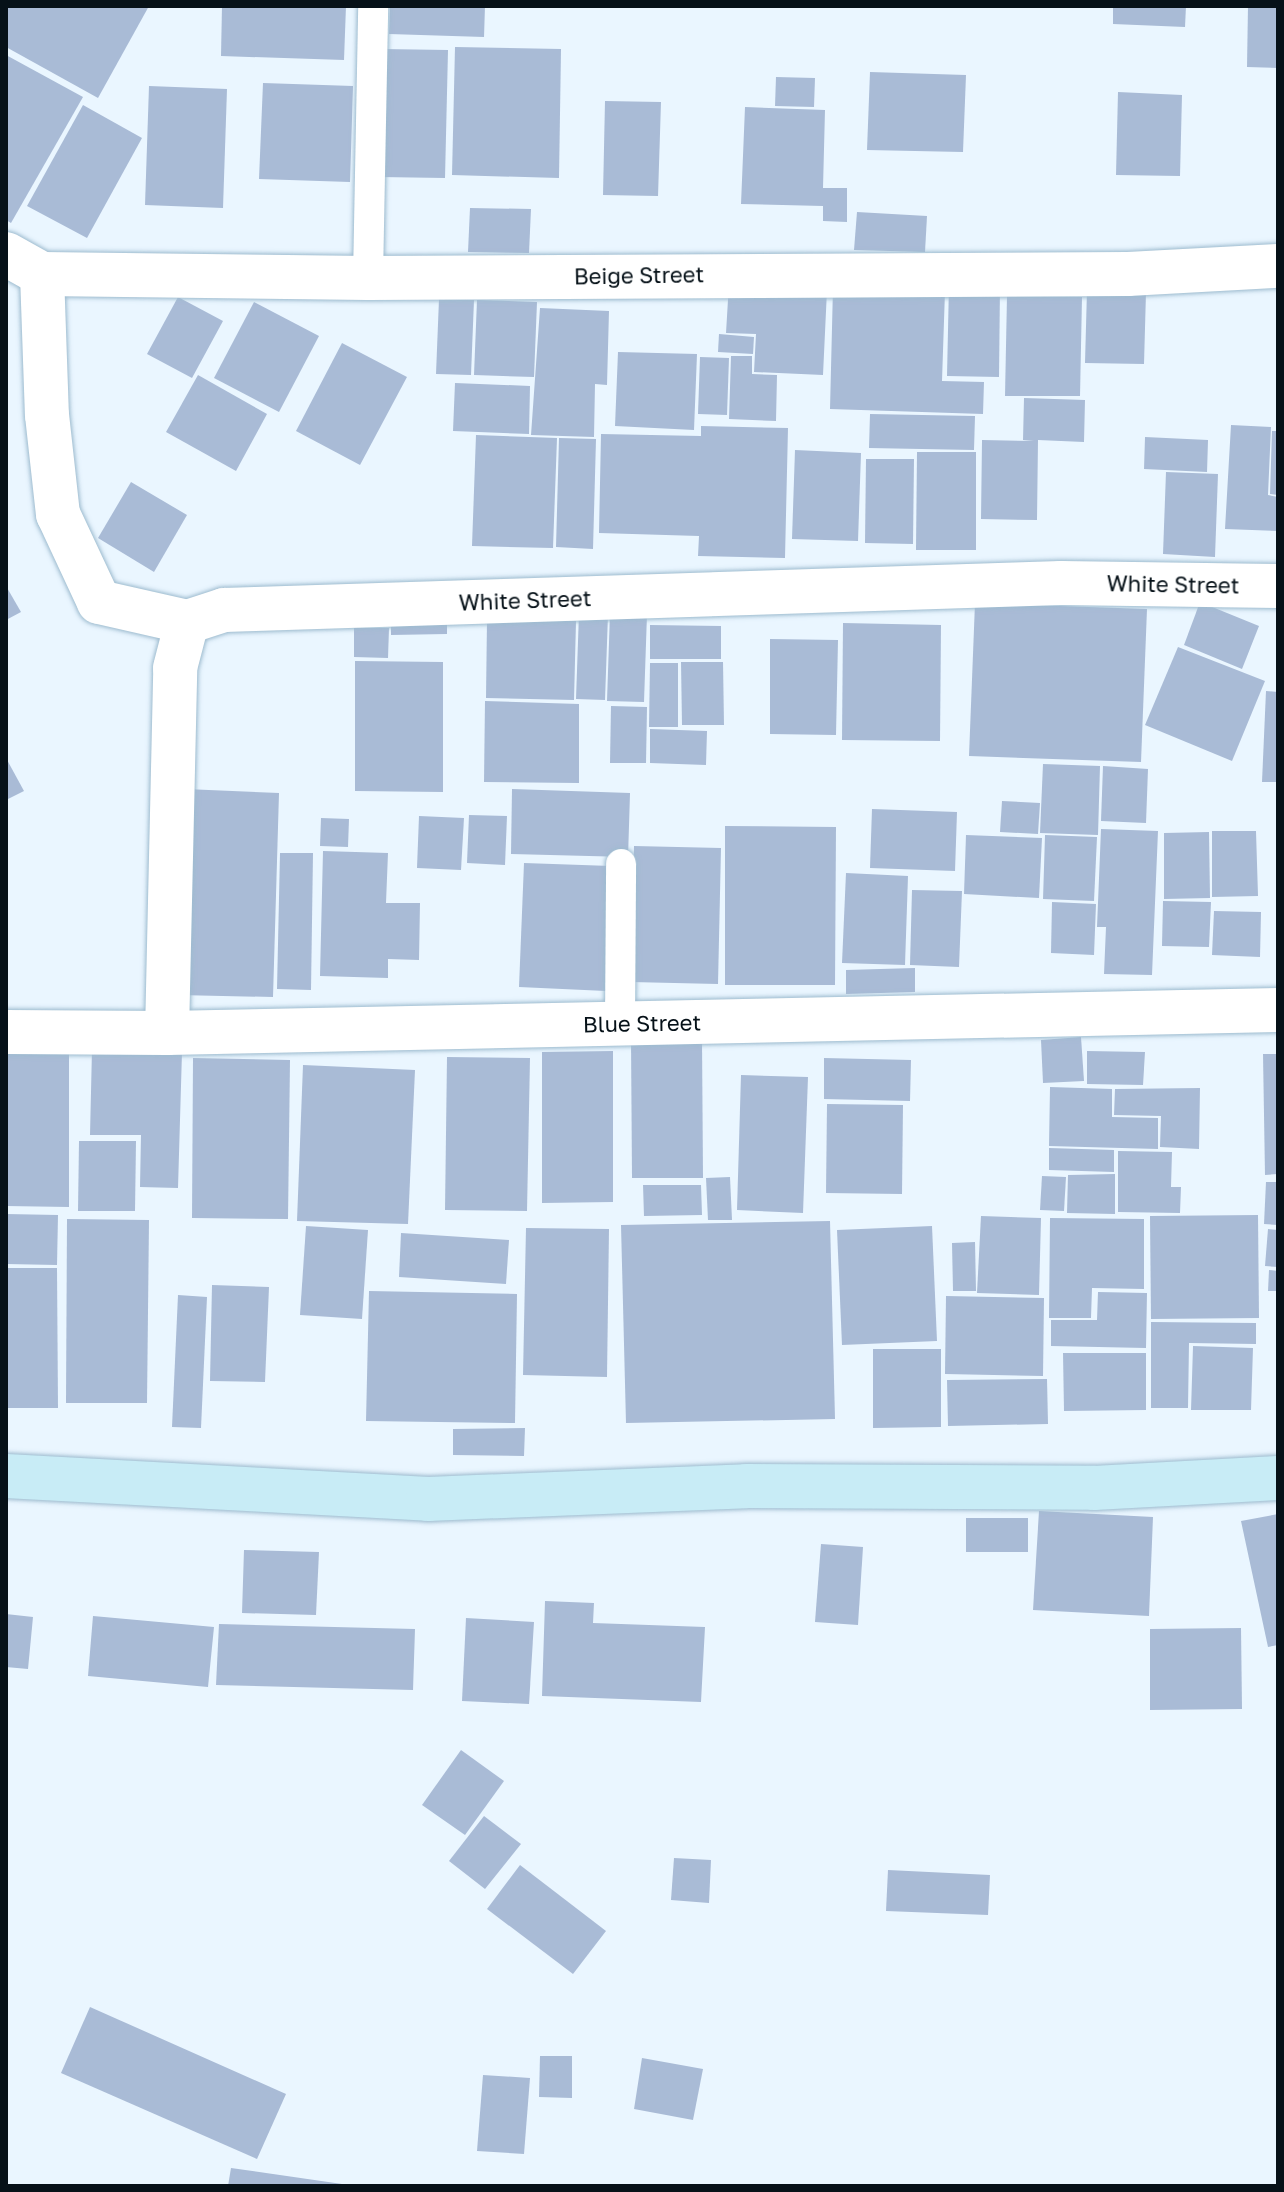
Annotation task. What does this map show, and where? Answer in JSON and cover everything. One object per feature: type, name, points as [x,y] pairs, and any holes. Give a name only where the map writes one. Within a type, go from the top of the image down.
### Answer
[{"type":"street","name":"Beige Street","points":[[24,264],[368,278],[1128,274],[1278,266]]},
{"type":"street","points":[[24,264],[47,415],[58,514],[99,602],[187,622],[175,668],[167,1033]]},
{"type":"street","name":"White Street","points":[[187,622],[240,609],[1061,583],[1278,586]]},
{"type":"street","name":"Blue Street","points":[[6,1032],[167,1033],[1278,1010]]},
{"type":"street","points":[[6,1476],[428,1499],[746,1486],[1094,1488],[1278,1478]]},
{"type":"lane","points":[[368,278],[373,6]]},
{"type":"lane","points":[[620,1023],[621,864]]},
{"type":"building","points":[[7,6],[149,6],[98,98],[6,47]]},
{"type":"building","points":[[222,6],[346,6],[344,60],[221,56]]},
{"type":"building","points":[[390,6],[485,6],[484,37],[389,34]]},
{"type":"building","points":[[1113,6],[1186,6],[1185,27],[1113,24]]},
{"type":"building","points":[[1248,6],[1278,6],[1278,68],[1247,67]]},
{"type":"building","points":[[455,47],[561,49],[559,178],[452,175]]},
{"type":"building","points":[[382,49],[448,50],[445,178],[380,177]]},
{"type":"building","points":[[6,55],[83,97],[11,223],[6,220]]},
{"type":"building","points":[[870,72],[966,75],[963,152],[867,150]]},
{"type":"building","points":[[776,77],[815,78],[814,107],[775,106]]},
{"type":"building","points":[[263,83],[353,86],[350,182],[259,179]]},
{"type":"building","points":[[149,86],[227,89],[223,208],[145,205]]},
{"type":"building","points":[[1118,92],[1182,95],[1180,176],[1116,175]]},
{"type":"building","points":[[605,101],[661,102],[658,196],[603,195]]},
{"type":"building","points":[[83,105],[142,138],[87,238],[27,206]]},
{"type":"building","points":[[745,107],[825,110],[823,188],[847,188],[847,222],[823,221],[823,206],[741,204]]},
{"type":"building","points":[[470,208],[531,209],[529,253],[468,252]]},
{"type":"building","points":[[857,212],[927,216],[925,252],[854,250]]},
{"type":"building","points":[[729,283],[827,290],[823,375],[754,372],[756,334],[726,333]]},
{"type":"building","points":[[949,284],[1000,285],[999,377],[947,376]]},
{"type":"building","points":[[833,287],[945,291],[942,381],[984,382],[983,414],[830,409]]},
{"type":"building","points":[[1087,290],[1146,292],[1144,364],[1085,363]]},
{"type":"building","points":[[1007,296],[1082,297],[1080,396],[1005,396]]},
{"type":"building","points":[[178,297],[223,321],[192,378],[147,354]]},
{"type":"building","points":[[439,299],[474,300],[471,375],[436,374]]},
{"type":"building","points":[[477,300],[537,302],[534,377],[474,375]]},
{"type":"building","points":[[254,302],[319,336],[279,412],[214,378]]},
{"type":"building","points":[[540,308],[609,311],[607,385],[595,384],[594,437],[531,435]]},
{"type":"building","points":[[719,334],[754,337],[753,354],[718,352]]},
{"type":"building","points":[[342,343],[407,377],[360,465],[296,431]]},
{"type":"building","points":[[618,352],[697,354],[694,430],[615,426]]},
{"type":"building","points":[[731,356],[752,356],[752,374],[777,375],[776,421],[729,419]]},
{"type":"building","points":[[700,357],[729,358],[727,415],[698,414]]},
{"type":"building","points":[[198,375],[267,414],[236,471],[166,432]]},
{"type":"building","points":[[455,383],[530,386],[529,434],[453,431]]},
{"type":"building","points":[[1024,398],[1085,400],[1084,442],[1038,440],[1037,520],[981,519],[982,440],[1034,441],[1023,440]]},
{"type":"building","points":[[870,414],[975,416],[974,450],[869,448]]},
{"type":"building","points":[[1231,425],[1271,427],[1268,495],[1278,497],[1278,531],[1225,529]]},
{"type":"building","points":[[701,426],[788,428],[785,558],[698,556],[699,536],[599,533],[601,434],[701,436]]},
{"type":"building","points":[[1272,431],[1278,431],[1278,495],[1270,494]]},
{"type":"building","points":[[476,435],[557,438],[553,548],[472,546]]},
{"type":"building","points":[[1145,437],[1208,440],[1207,472],[1144,469]]},
{"type":"building","points":[[559,438],[596,439],[593,549],[556,547]]},
{"type":"building","points":[[795,450],[861,453],[858,541],[792,539]]},
{"type":"building","points":[[917,452],[976,452],[976,550],[916,550]]},
{"type":"building","points":[[866,459],[914,459],[913,544],[865,543]]},
{"type":"building","points":[[1166,472],[1218,474],[1215,557],[1163,554]]},
{"type":"building","points":[[131,482],[187,515],[154,572],[98,538]]},
{"type":"building","points":[[6,586],[21,612],[6,620]]},
{"type":"building","points":[[1200,602],[1259,626],[1242,669],[1184,645]]},
{"type":"building","points":[[975,603],[1147,609],[1141,762],[969,756]]},
{"type":"building","points":[[391,607],[447,607],[447,634],[391,635]]},
{"type":"building","points":[[579,613],[608,614],[605,700],[576,699]]},
{"type":"building","points":[[610,613],[647,614],[644,702],[607,701]]},
{"type":"building","points":[[487,620],[576,621],[574,700],[486,698]]},
{"type":"building","points":[[843,623],[941,625],[940,741],[842,740]]},
{"type":"building","points":[[650,625],[721,626],[721,659],[650,659]]},
{"type":"building","points":[[354,628],[389,628],[388,658],[354,657]]},
{"type":"building","points":[[770,639],[838,640],[836,735],[770,734]]},
{"type":"building","points":[[1178,647],[1265,681],[1232,761],[1145,725]]},
{"type":"building","points":[[355,661],[443,662],[443,792],[355,791]]},
{"type":"building","points":[[681,662],[723,662],[724,725],[682,725]]},
{"type":"building","points":[[650,663],[678,663],[678,727],[649,727]]},
{"type":"building","points":[[1266,691],[1278,692],[1278,782],[1262,782]]},
{"type":"building","points":[[485,701],[579,704],[579,783],[484,782]]},
{"type":"building","points":[[611,706],[647,707],[646,763],[610,763]]},
{"type":"building","points":[[650,729],[707,731],[706,765],[650,763]]},
{"type":"building","points":[[6,758],[24,791],[6,800]]},
{"type":"building","points":[[1043,764],[1100,766],[1098,835],[1040,833]]},
{"type":"building","points":[[1103,766],[1148,769],[1146,823],[1101,821]]},
{"type":"building","points":[[185,789],[279,793],[273,997],[178,995]]},
{"type":"building","points":[[512,789],[630,793],[628,857],[511,854]]},
{"type":"building","points":[[1002,801],[1040,803],[1038,834],[1000,832]]},
{"type":"building","points":[[872,809],[957,812],[955,871],[870,868]]},
{"type":"building","points":[[469,815],[507,816],[505,865],[467,863]]},
{"type":"building","points":[[419,816],[464,818],[461,870],[417,868]]},
{"type":"building","points":[[321,818],[349,819],[348,847],[320,846]]},
{"type":"building","points":[[725,826],[836,827],[835,985],[725,985]]},
{"type":"building","points":[[1101,829],[1158,831],[1152,975],[1104,974],[1106,927],[1097,927]]},
{"type":"building","points":[[1212,831],[1256,831],[1258,896],[1212,897]]},
{"type":"building","points":[[1209,832],[1210,898],[1164,899],[1164,833]]},
{"type":"building","points":[[966,835],[1042,838],[1039,898],[964,894]]},
{"type":"building","points":[[1045,835],[1097,837],[1094,901],[1043,899]]},
{"type":"building","points":[[634,846],[721,848],[718,984],[631,982]]},
{"type":"building","points":[[323,851],[388,853],[386,903],[420,903],[419,960],[388,959],[388,978],[320,976]]},
{"type":"building","points":[[280,853],[313,853],[311,990],[277,989]]},
{"type":"building","points":[[524,863],[611,866],[606,991],[519,987]]},
{"type":"building","points":[[846,873],[908,876],[905,965],[842,963]]},
{"type":"building","points":[[912,890],[962,891],[959,967],[910,965]]},
{"type":"building","points":[[1163,901],[1211,902],[1209,947],[1162,946]]},
{"type":"building","points":[[1052,902],[1096,904],[1094,955],[1051,953]]},
{"type":"building","points":[[1214,911],[1261,912],[1260,957],[1212,955]]},
{"type":"building","points":[[915,968],[915,992],[846,994],[846,970]]},
{"type":"building","points":[[1081,1037],[1084,1081],[1043,1083],[1041,1040]]},
{"type":"building","points":[[631,1039],[702,1039],[703,1178],[632,1178]]},
{"type":"building","points":[[69,1044],[69,1207],[6,1206],[6,1045]]},
{"type":"building","points":[[92,1049],[182,1052],[178,1188],[140,1187],[141,1135],[90,1135]]},
{"type":"building","points":[[613,1051],[613,1202],[542,1203],[542,1052]]},
{"type":"building","points":[[1087,1051],[1145,1052],[1143,1085],[1087,1084]]},
{"type":"building","points":[[1263,1054],[1278,1054],[1278,1174],[1265,1175]]},
{"type":"building","points":[[447,1057],[530,1058],[527,1211],[445,1210]]},
{"type":"building","points":[[193,1058],[290,1060],[288,1219],[192,1218]]},
{"type":"building","points":[[824,1058],[911,1060],[910,1101],[824,1099]]},
{"type":"building","points":[[303,1065],[415,1070],[408,1224],[297,1221]]},
{"type":"building","points":[[741,1075],[808,1077],[803,1213],[737,1210]]},
{"type":"building","points":[[1050,1087],[1112,1089],[1112,1117],[1158,1118],[1158,1149],[1049,1146]]},
{"type":"building","points":[[1200,1088],[1199,1149],[1160,1147],[1161,1116],[1114,1115],[1115,1089]]},
{"type":"building","points":[[827,1104],[903,1105],[902,1194],[826,1193]]},
{"type":"building","points":[[79,1141],[136,1141],[135,1211],[78,1211]]},
{"type":"building","points":[[1049,1148],[1114,1150],[1114,1172],[1049,1170]]},
{"type":"building","points":[[1118,1151],[1172,1152],[1171,1187],[1181,1187],[1180,1213],[1118,1212]]},
{"type":"building","points":[[1115,1174],[1115,1214],[1067,1213],[1068,1175]]},
{"type":"building","points":[[1042,1176],[1066,1177],[1064,1211],[1040,1210]]},
{"type":"building","points":[[730,1177],[732,1220],[708,1220],[706,1178]]},
{"type":"building","points":[[1266,1182],[1278,1182],[1278,1225],[1264,1224]]},
{"type":"building","points":[[643,1185],[701,1185],[702,1215],[644,1216]]},
{"type":"building","points":[[6,1214],[58,1215],[57,1265],[6,1264]]},
{"type":"building","points":[[1258,1215],[1259,1318],[1151,1319],[1150,1216]]},
{"type":"building","points":[[981,1216],[1041,1218],[1039,1295],[977,1293]]},
{"type":"building","points":[[1050,1218],[1144,1219],[1144,1289],[1092,1288],[1091,1318],[1049,1318]]},
{"type":"building","points":[[67,1219],[149,1220],[147,1403],[66,1403]]},
{"type":"building","points":[[830,1221],[835,1419],[626,1423],[621,1225]]},
{"type":"building","points":[[306,1226],[368,1230],[362,1319],[300,1315]]},
{"type":"building","points":[[932,1226],[937,1341],[842,1345],[837,1230]]},
{"type":"building","points":[[526,1228],[609,1229],[607,1377],[523,1375]]},
{"type":"building","points":[[1268,1229],[1278,1230],[1278,1267],[1265,1266]]},
{"type":"building","points":[[401,1233],[509,1240],[506,1284],[399,1277]]},
{"type":"building","points":[[975,1242],[976,1291],[953,1291],[952,1243]]},
{"type":"building","points":[[6,1268],[57,1268],[58,1408],[6,1408]]},
{"type":"building","points":[[1269,1270],[1278,1271],[1278,1291],[1268,1291]]},
{"type":"building","points":[[212,1285],[269,1287],[265,1382],[210,1381]]},
{"type":"building","points":[[369,1291],[517,1294],[515,1423],[366,1421]]},
{"type":"building","points":[[1098,1292],[1147,1293],[1146,1348],[1051,1346],[1051,1320],[1097,1320]]},
{"type":"building","points":[[178,1295],[207,1297],[201,1428],[172,1427]]},
{"type":"building","points":[[946,1296],[1044,1298],[1043,1376],[945,1374]]},
{"type":"building","points":[[1151,1322],[1256,1323],[1256,1344],[1189,1343],[1188,1408],[1151,1408]]},
{"type":"building","points":[[1193,1346],[1253,1348],[1251,1410],[1191,1410]]},
{"type":"building","points":[[873,1349],[941,1349],[941,1427],[873,1428]]},
{"type":"building","points":[[1063,1353],[1146,1353],[1146,1410],[1064,1411]]},
{"type":"building","points":[[1047,1379],[1048,1424],[948,1426],[947,1380]]},
{"type":"building","points":[[525,1428],[524,1456],[453,1455],[453,1429]]},
{"type":"building","points":[[1039,1511],[1153,1517],[1149,1616],[1033,1610]]},
{"type":"building","points":[[1278,1514],[1278,1645],[1268,1647],[1241,1521]]},
{"type":"building","points":[[966,1518],[1028,1518],[1028,1552],[966,1552]]},
{"type":"building","points":[[821,1544],[863,1547],[858,1625],[815,1622]]},
{"type":"building","points":[[244,1550],[319,1552],[316,1615],[242,1613]]},
{"type":"building","points":[[545,1601],[594,1603],[593,1623],[705,1627],[701,1702],[542,1696]]},
{"type":"building","points":[[6,1614],[33,1617],[28,1669],[6,1667]]},
{"type":"building","points":[[93,1616],[214,1627],[208,1687],[88,1676]]},
{"type":"building","points":[[466,1618],[534,1622],[529,1704],[462,1701]]},
{"type":"building","points":[[219,1624],[415,1629],[413,1690],[216,1685]]},
{"type":"building","points":[[1241,1628],[1242,1709],[1150,1710],[1150,1629]]},
{"type":"building","points":[[461,1750],[504,1781],[465,1835],[422,1805]]},
{"type":"building","points":[[484,1816],[521,1844],[485,1889],[449,1861]]},
{"type":"building","points":[[674,1858],[711,1860],[709,1903],[671,1900]]},
{"type":"building","points":[[520,1865],[606,1931],[573,1974],[487,1909]]},
{"type":"building","points":[[888,1870],[990,1875],[988,1915],[886,1911]]},
{"type":"building","points":[[90,2007],[286,2094],[257,2159],[61,2073]]},
{"type":"building","points":[[540,2056],[572,2056],[572,2098],[539,2097]]},
{"type":"building","points":[[642,2058],[703,2069],[693,2120],[634,2109]]},
{"type":"building","points":[[483,2075],[530,2078],[524,2154],[477,2151]]},
{"type":"building","points":[[231,2168],[342,2184],[342,2186],[228,2186]]}]
